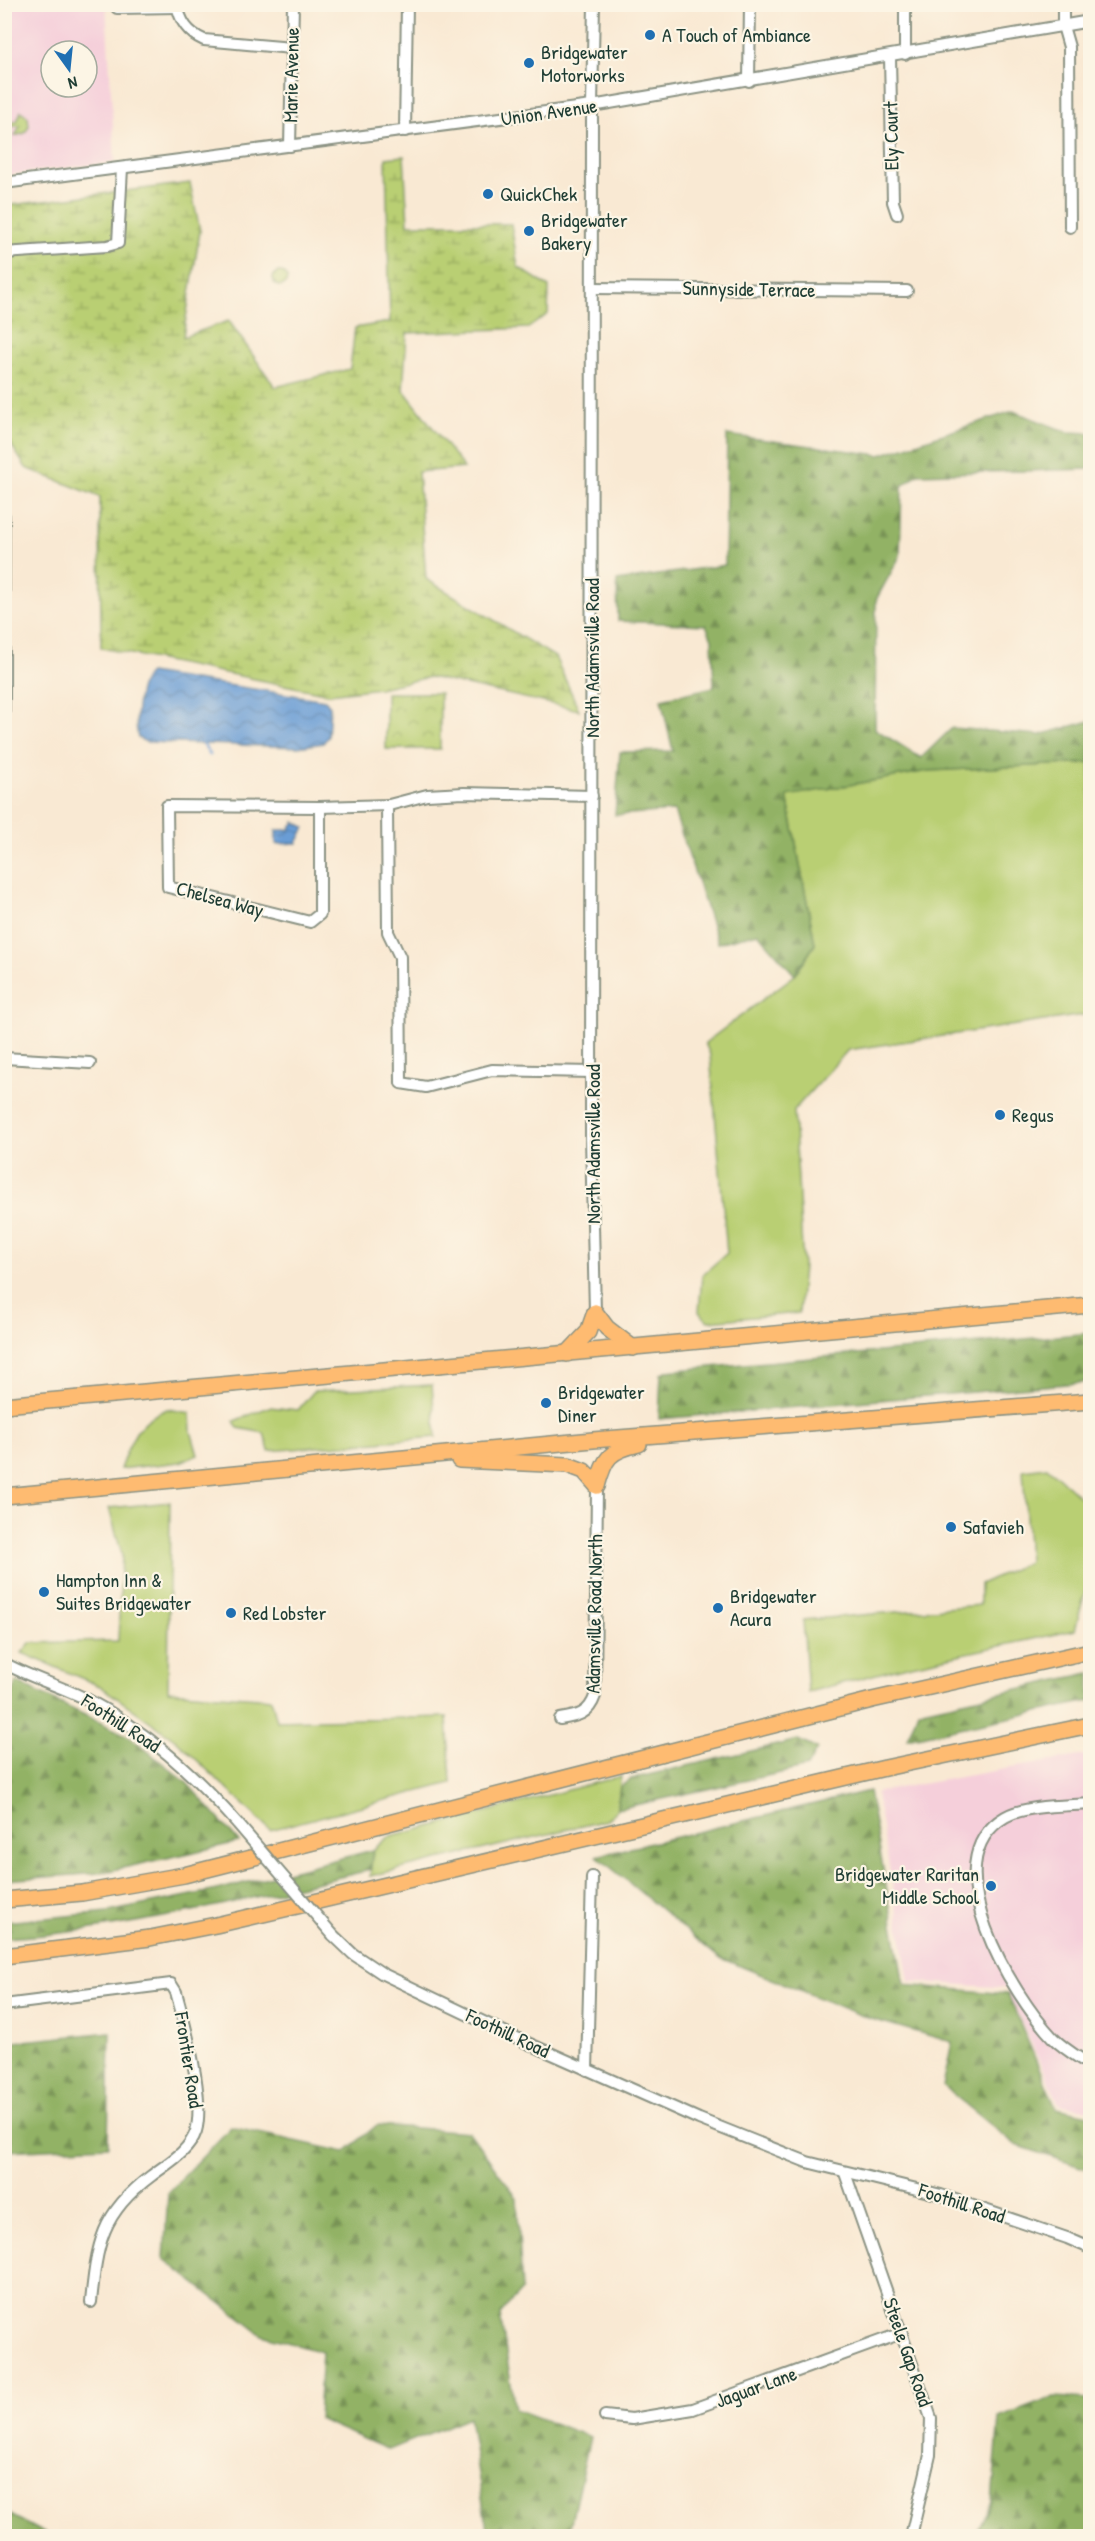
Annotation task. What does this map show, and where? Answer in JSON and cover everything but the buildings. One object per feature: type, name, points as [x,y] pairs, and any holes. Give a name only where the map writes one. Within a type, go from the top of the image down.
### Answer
[{"type":"highway","points":[[4,1404],[1090,1305]]},
{"type":"highway","points":[[595,1312],[607,1328],[633,1348]]},
{"type":"highway","points":[[567,1354],[584,1338],[595,1312]]},
{"type":"highway","points":[[4,1496],[418,1456],[1090,1401]]},
{"type":"highway","points":[[597,1486],[603,1466],[619,1449],[692,1433]]},
{"type":"highway","points":[[418,1456],[481,1462],[568,1465],[584,1470],[597,1486]]},
{"type":"highway","points":[[4,1900],[82,1893],[184,1875],[872,1700],[1090,1651]]},
{"type":"highway","points":[[4,1956],[150,1938],[216,1925],[885,1768],[1090,1725]]},
{"type":"street","name":"Marie Avenue","points":[[290,146],[293,4]]},
{"type":"street","points":[[405,131],[407,4]]},
{"type":"street","name":"North Adamsville Road","points":[[594,4],[591,1200],[595,1312]]},
{"type":"street","points":[[749,81],[750,4]]},
{"type":"street","points":[[905,4],[905,54]]},
{"type":"street","points":[[1063,4],[1063,26],[1069,47],[1070,227]]},
{"type":"street","points":[[117,8],[177,6],[185,27],[194,36],[204,40],[292,48]]},
{"type":"street","name":"Union Avenue","points":[[4,183],[592,106],[890,57],[1090,21]]},
{"type":"street","name":"Ely Court","points":[[890,57],[893,202],[897,214]]},
{"type":"street","points":[[4,253],[107,246],[117,243],[122,168]]},
{"type":"street","name":"Sunnyside Terrace","points":[[592,288],[907,291]]},
{"type":"street","points":[[4,516],[4,726]]},
{"type":"street","name":"Chelsea Way","points":[[320,807],[320,914],[310,922],[168,887],[166,806],[387,805],[427,795],[464,793],[592,796]]},
{"type":"street","points":[[387,805],[388,932],[400,957],[401,1083],[426,1086],[492,1070],[593,1072]]},
{"type":"street","points":[[4,1058],[90,1063]]},
{"type":"street","name":"Adamsville Road North","points":[[560,1719],[584,1714],[592,1707],[596,1696],[597,1486]]},
{"type":"street","name":"Foothill Road","points":[[4,1663],[10,1671],[55,1684],[88,1700],[133,1727],[190,1772],[333,1935],[353,1954],[383,1974],[587,2070],[708,2123],[807,2162],[941,2195],[1090,2248]]},
{"type":"street","points":[[1090,1804],[1020,1811],[1005,1817],[994,1825],[981,1843],[975,1871],[982,1918],[1000,1962],[1013,1986],[1024,2004],[1054,2039],[1090,2065]]},
{"type":"street","points":[[587,2070],[592,1877]]},
{"type":"street","name":"Frontier Road","points":[[4,2005],[171,1984],[176,1992],[198,2100],[199,2115],[195,2132],[186,2148],[130,2194],[112,2215],[101,2235],[91,2302]]},
{"type":"street","name":"Steele Gap Road","points":[[845,2173],[928,2406],[932,2432],[930,2455],[911,2536]]},
{"type":"street","name":"Jaguar Lane","points":[[605,2416],[632,2420],[693,2409],[902,2333]]},
{"type":"shaded area","points":[[4,5],[106,5],[115,162],[5,175]]},
{"type":"shaded area","name":"Bridgewater Raritan Middle School","points":[[1090,1754],[1090,2110],[1059,2104],[1006,1988],[909,1981],[876,1792]]},
{"type":"green space","points":[[21,111],[28,117],[29,126],[25,133],[15,136],[20,126],[5,127],[5,123],[17,121]]},
{"type":"green space","points":[[404,156],[408,224],[511,224],[518,267],[549,287],[548,314],[528,328],[407,333],[403,389],[464,468],[418,472],[426,579],[555,657],[579,710],[430,677],[379,688],[329,694],[101,648],[100,497],[26,468],[5,435],[4,206],[190,183],[200,231],[183,337],[229,321],[275,387],[350,369],[355,328],[390,322],[386,158]]},
{"type":"green space","points":[[277,272],[283,272],[287,279],[283,286],[277,286],[273,282],[273,276]]},
{"type":"green space","points":[[1013,411],[1067,432],[1090,433],[1090,469],[918,474],[902,486],[900,556],[876,600],[875,729],[921,758],[952,728],[1040,735],[1090,721],[1090,763],[928,771],[787,796],[815,944],[795,975],[758,933],[718,943],[674,811],[615,815],[620,752],[673,751],[661,699],[714,687],[712,639],[706,625],[618,621],[617,581],[725,565],[727,435],[880,455]]},
{"type":"green space","points":[[386,693],[440,693],[440,749],[386,749]]},
{"type":"green space","points":[[1090,763],[1090,1014],[848,1050],[794,1110],[803,1266],[799,1313],[708,1321],[699,1312],[702,1275],[727,1253],[710,1055],[705,1043],[795,975],[815,944],[787,796],[928,771]]},
{"type":"green space","points":[[1090,1333],[1090,1382],[659,1419],[661,1374],[666,1371]]},
{"type":"green space","points":[[432,1385],[436,1437],[269,1451],[264,1433],[238,1428],[234,1421],[269,1407],[298,1410],[314,1391]]},
{"type":"green space","points":[[167,1409],[190,1413],[191,1431],[198,1455],[180,1462],[120,1469],[132,1440],[141,1426],[148,1419]]},
{"type":"green space","points":[[1047,1467],[1090,1506],[1090,1573],[1075,1630],[907,1666],[808,1692],[803,1620],[980,1605],[980,1584],[1029,1562],[1023,1470]]},
{"type":"green space","points":[[170,1502],[168,1691],[271,1699],[277,1721],[447,1717],[451,1783],[270,1830],[176,1740],[100,1686],[22,1653],[30,1643],[118,1641],[122,1555],[109,1508]]},
{"type":"green space","points":[[1090,1673],[1090,1701],[907,1739],[918,1711]]},
{"type":"green space","points":[[16,1682],[130,1737],[187,1783],[239,1842],[100,1873],[5,1880],[5,1712]]},
{"type":"green space","points":[[798,1740],[817,1749],[807,1767],[617,1809],[620,1787],[631,1779]]},
{"type":"green space","points":[[621,1776],[617,1809],[607,1820],[370,1876],[373,1850],[387,1838]]},
{"type":"green space","points":[[869,1791],[904,1985],[1008,1994],[1056,2108],[1090,2115],[1090,2170],[1016,2145],[943,2086],[952,2042],[868,2018],[718,1957],[597,1856]]},
{"type":"green space","points":[[373,1850],[370,1870],[143,1921],[5,1938],[5,1922],[108,1912],[217,1890]]},
{"type":"green space","points":[[110,2032],[108,2146],[5,2151],[5,2043]]},
{"type":"green space","points":[[377,2125],[469,2132],[517,2198],[522,2290],[500,2314],[515,2409],[590,2437],[568,2536],[488,2536],[469,2417],[389,2450],[318,2419],[322,2352],[262,2335],[164,2259],[168,2193],[231,2127],[345,2152]]},
{"type":"green space","points":[[1054,2397],[1090,2399],[1090,2536],[974,2536],[992,2502],[999,2418]]},
{"type":"green space","points":[[5,2512],[50,2536],[5,2536]]},
{"type":"water","points":[[149,673],[325,700],[330,706],[328,737],[323,743],[298,747],[146,742],[138,738],[137,713],[139,694]]},
{"type":"water","points":[[295,822],[305,827],[297,843],[276,844],[276,830],[289,830]]},
{"type":"waterway","points":[[201,740],[210,755]]},
{"type":"place","name":"A Touch of Ambiance","points":[[650,35]]},
{"type":"place","name":"Bridgewater Motorworks","points":[[529,63]]},
{"type":"place","name":"QuickChek","points":[[488,194]]},
{"type":"place","name":"Bridgewater Bakery","points":[[529,231]]},
{"type":"place","name":"Regus","points":[[1000,1115]]},
{"type":"place","name":"Bridgewater Diner","points":[[546,1403]]},
{"type":"place","name":"Safavieh","points":[[951,1527]]},
{"type":"place","name":"Hampton Inn & Suites Bridgewater","points":[[44,1592]]},
{"type":"place","name":"Bridgewater Acura","points":[[718,1608]]},
{"type":"place","name":"Red Lobster","points":[[231,1613]]},
{"type":"place","name":"Bridgewater Raritan Middle School","points":[[991,1886]]}]
